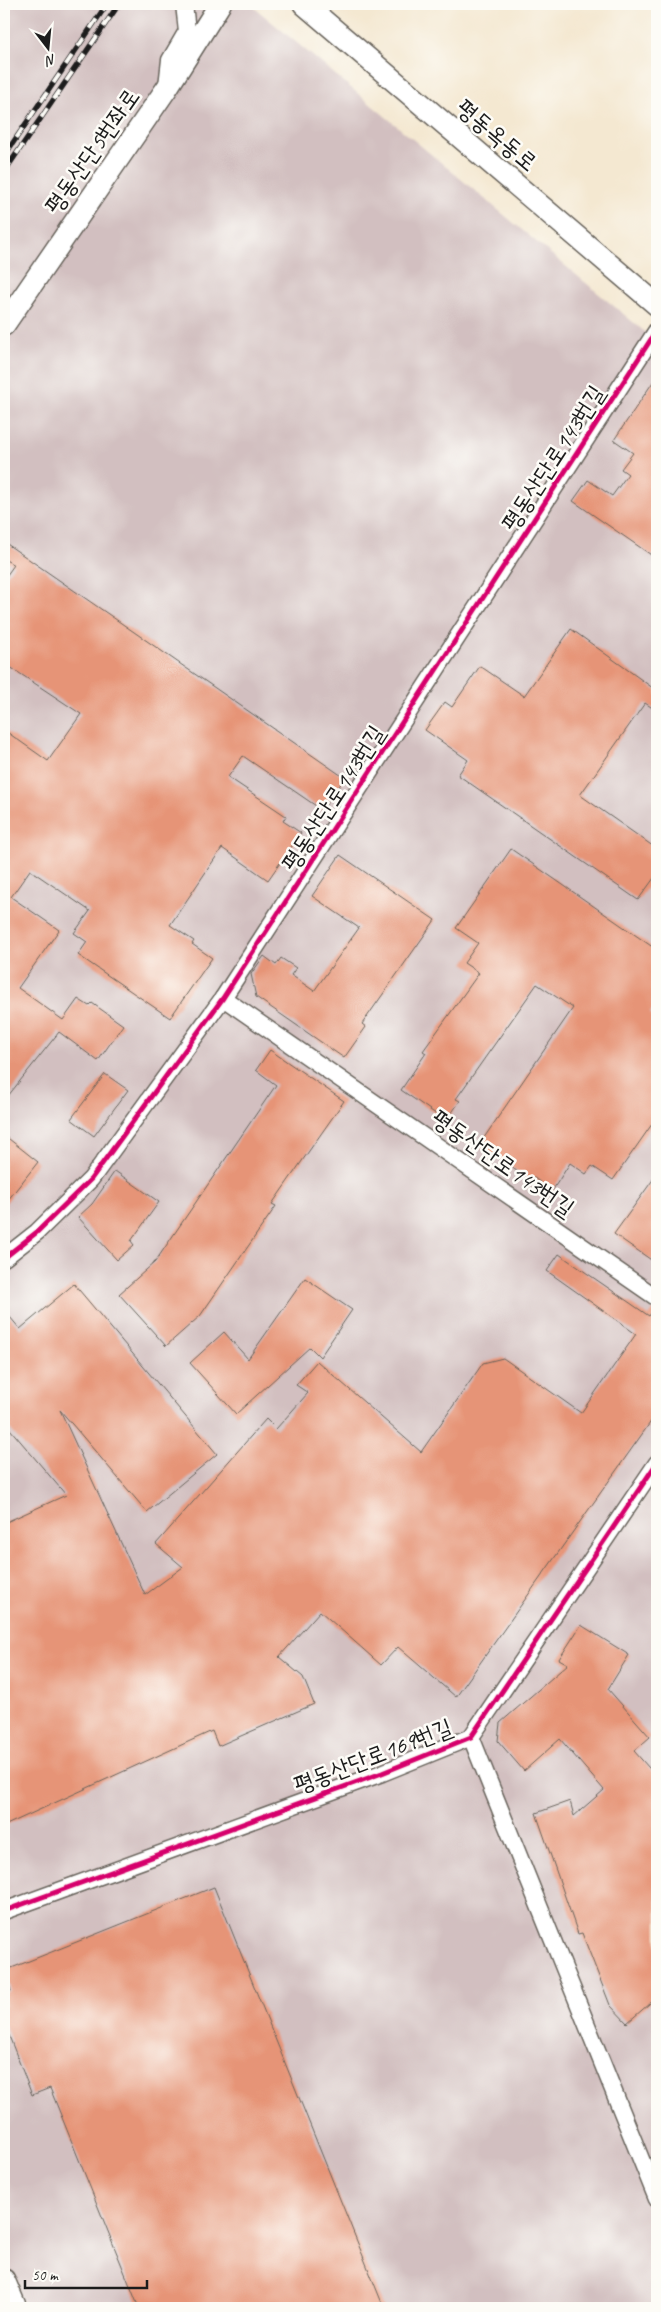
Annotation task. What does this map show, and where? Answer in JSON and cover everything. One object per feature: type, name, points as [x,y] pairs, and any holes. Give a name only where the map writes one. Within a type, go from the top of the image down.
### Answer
[{"type":"street","points":[[167,88],[170,60],[187,31],[184,4]]},
{"type":"street","name":"평동산단5번좌로","points":[[4,325],[167,88],[220,4]]},
{"type":"street","name":"평동옥동로","points":[[304,4],[657,305]]},
{"type":"street","name":"평동산단로143번길","points":[[4,1258],[37,1232],[90,1179],[223,998],[657,330]]},
{"type":"street","name":"평동산단로143번길","points":[[223,998],[657,1298]]},
{"type":"street","name":"평동산단로169번길","points":[[4,1911],[382,1773],[471,1737],[657,1463]]},
{"type":"street","name":"평동산단로169번길","points":[[471,1737],[657,2199]]},
{"type":"street","points":[[4,2280],[16,2308]]},
{"type":"shaded area","points":[[4,4],[250,4],[657,342],[657,2308],[4,2308]]},
{"type":"building","points":[[657,376],[657,559],[573,501],[588,480],[612,496],[628,474],[621,469],[633,453],[614,440]]},
{"type":"building","points":[[4,542],[345,778],[322,810],[243,756],[228,777],[286,816],[283,821],[301,833],[268,880],[222,848],[170,925],[194,941],[192,944],[212,958],[170,1018],[78,955],[87,942],[74,933],[90,911],[30,870],[11,897],[59,930],[18,988],[63,1020],[78,999],[89,1006],[92,1003],[123,1025],[98,1061],[59,1032],[4,1101],[4,730],[48,761],[81,714],[4,663],[4,579],[14,565],[4,559]]},
{"type":"building","points":[[571,629],[657,691],[657,711],[645,703],[580,795],[657,849],[657,874],[638,900],[458,775],[468,760],[425,730],[445,702],[452,707],[480,666],[524,696]]},
{"type":"building","points":[[511,849],[657,950],[657,1004],[650,1013],[657,1018],[657,1117],[613,1180],[592,1166],[586,1174],[570,1163],[552,1191],[533,1177],[530,1180],[479,1145],[573,1008],[537,984],[456,1099],[460,1101],[446,1121],[401,1090],[426,1053],[423,1051],[479,973],[464,963],[478,943],[456,928]]},
{"type":"building","points":[[340,855],[435,920],[362,1024],[366,1027],[344,1058],[256,997],[251,974],[264,956],[276,965],[281,958],[296,968],[291,975],[314,991],[359,928],[312,896]]},
{"type":"building","points":[[270,1050],[344,1101],[272,1204],[276,1206],[200,1316],[166,1346],[119,1294],[155,1262],[276,1085],[256,1070]]},
{"type":"building","points":[[105,1074],[128,1090],[94,1136],[71,1119]]},
{"type":"building","points":[[4,1135],[38,1162],[4,1205]]},
{"type":"building","points":[[115,1171],[159,1202],[131,1241],[134,1245],[117,1260],[78,1217],[92,1204]]},
{"type":"building","points":[[657,1174],[657,1264],[614,1234]]},
{"type":"building","points":[[559,1254],[649,1316],[657,1308],[657,1413],[456,1697],[398,1647],[381,1665],[320,1611],[279,1657],[303,1677],[314,1704],[218,1746],[212,1731],[4,1826],[4,1523],[66,1495],[4,1422],[4,1310],[20,1329],[74,1284],[217,1454],[147,1512],[60,1410],[145,1595],[183,1567],[156,1544],[266,1419],[276,1429],[308,1393],[296,1385],[317,1361],[421,1452],[483,1363],[503,1358],[581,1413],[636,1334],[547,1271]]},
{"type":"building","points":[[305,1278],[352,1310],[320,1357],[310,1347],[236,1414],[190,1363],[224,1332],[248,1359]]},
{"type":"building","points":[[581,1625],[629,1655],[608,1689],[650,1737],[634,1751],[657,1777],[657,1997],[627,2023],[610,2005],[582,1933],[578,1934],[536,1813],[570,1801],[574,1816],[604,1790],[560,1739],[524,1771],[498,1741],[500,1723],[568,1664],[559,1659]]},
{"type":"building","points":[[214,1887],[384,2308],[139,2308],[50,2088],[32,2095],[4,2023],[4,1994],[11,1991],[4,1971]]},
{"type":"railway","points":[[4,156],[107,4]]},
{"type":"railway","points":[[4,172],[119,4]]},
{"type":"cycle path","points":[[4,1258],[37,1232],[91,1179],[223,998],[657,330]]},
{"type":"cycle path","points":[[4,1911],[382,1773],[471,1737],[657,1463]]}]
